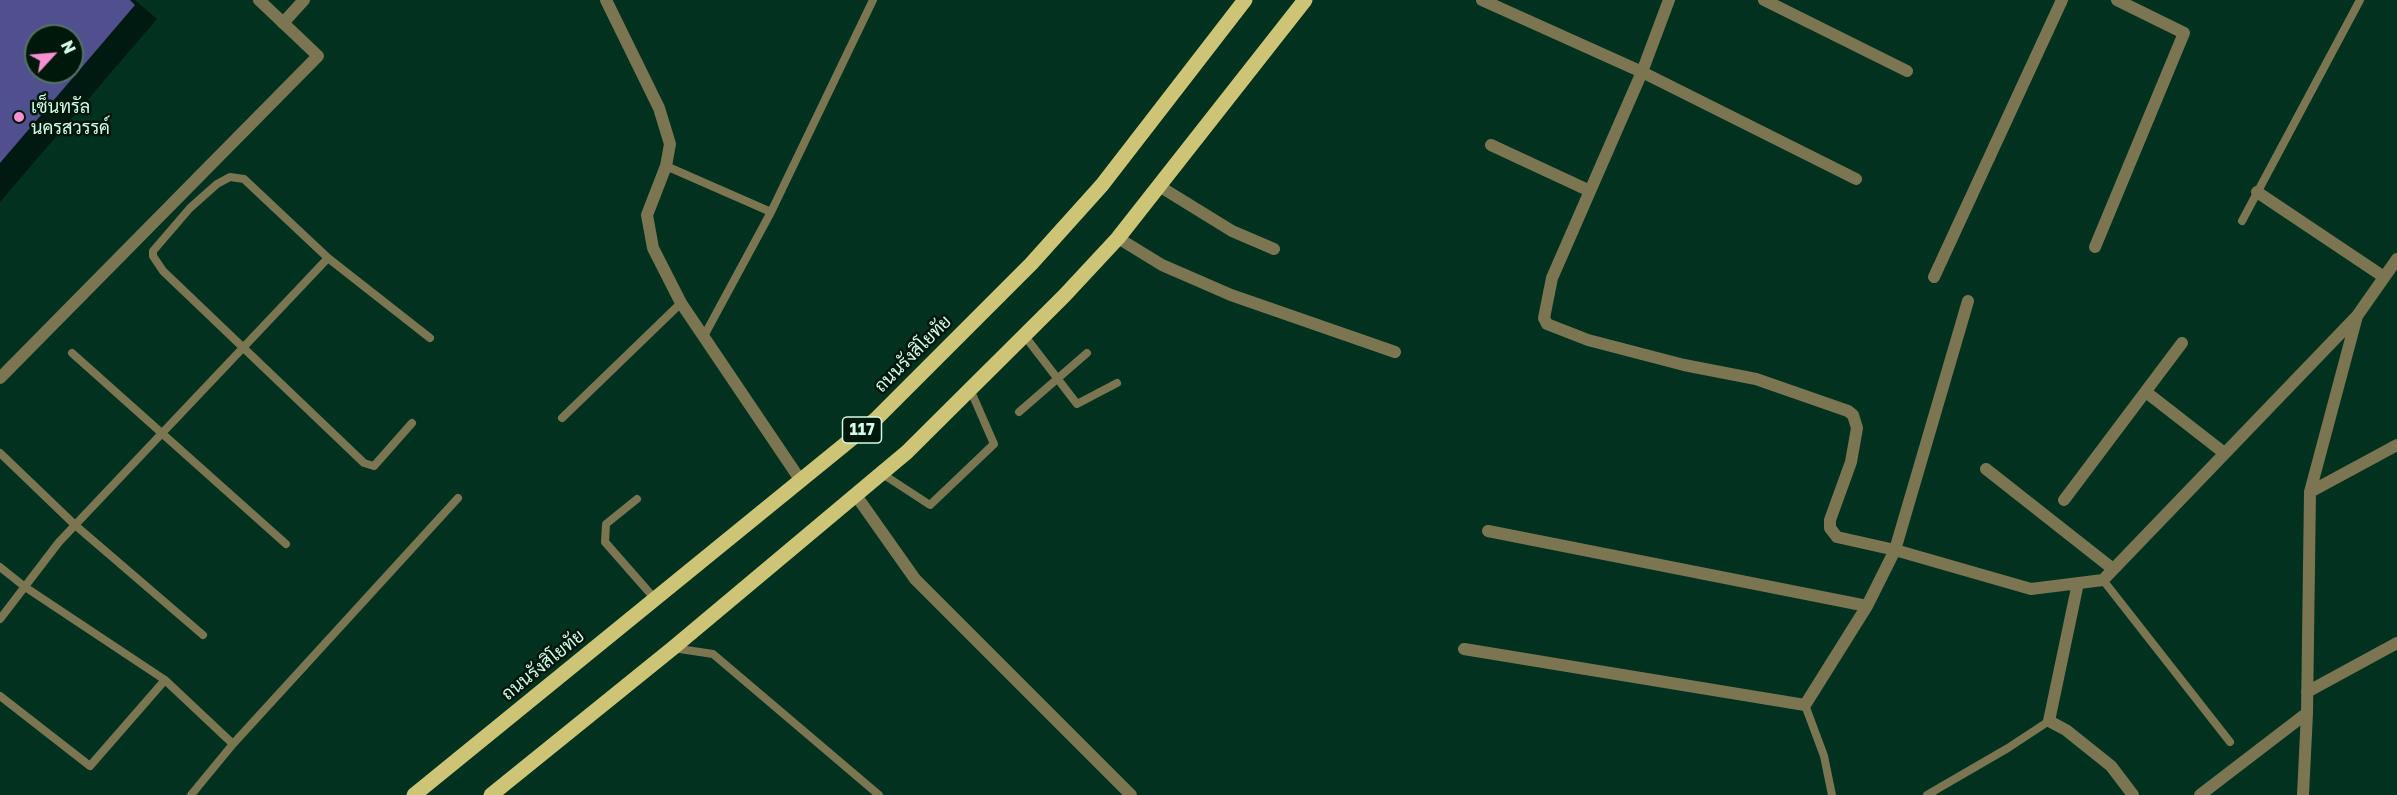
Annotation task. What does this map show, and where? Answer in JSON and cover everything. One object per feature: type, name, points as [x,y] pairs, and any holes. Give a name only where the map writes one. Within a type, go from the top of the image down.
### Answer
[{"type":"main road","name":"ถนนรังสิโยทัย","points":[[414,795],[876,419],[1031,264],[1102,185],[1245,0]]},
{"type":"main road","name":"117","points":[[491,795],[673,648],[907,452],[1118,238],[1305,0]]},
{"type":"street","points":[[0,378],[318,56],[259,0]]},
{"type":"street","points":[[283,23],[304,0]]},
{"type":"street","points":[[606,0],[659,108],[670,144],[666,166],[646,215],[653,248],[681,303],[801,481]]},
{"type":"street","points":[[1482,0],[1642,72],[1856,179]]},
{"type":"street","points":[[1669,0],[1642,72],[1551,278],[1544,318],[1552,328],[1588,340],[1684,365],[1756,379],[1848,411],[1853,415],[1857,428],[1851,462],[1830,520],[1830,528],[1837,537],[1895,550],[2031,589],[2103,580],[2223,452],[2357,316],[2397,259]]},
{"type":"street","points":[[1764,0],[1906,71]]},
{"type":"street","points":[[1934,277],[2062,0]]},
{"type":"street","points":[[2095,247],[2184,33],[2117,0]]},
{"type":"street","points":[[1491,145],[1590,191]]},
{"type":"street","points":[[1159,186],[1232,231],[1275,249]]},
{"type":"street","points":[[2257,192],[2384,277]]},
{"type":"street","points":[[1118,238],[1162,265],[1231,295],[1395,351]]},
{"type":"street","points":[[1464,649],[1804,705],[1867,606],[1895,550],[1968,301]]},
{"type":"street","points":[[2303,795],[2307,713],[2310,492],[2357,316]]},
{"type":"street","points":[[2064,500],[2182,343]]},
{"type":"street","points":[[2146,392],[2223,452]]},
{"type":"street","points":[[2310,492],[2397,445]]},
{"type":"street","points":[[1986,469],[2113,569]]},
{"type":"street","points":[[855,494],[915,579],[1131,795]]},
{"type":"street","points":[[1488,531],[1867,606]]},
{"type":"street","points":[[2078,583],[2049,721],[2066,729],[2110,766],[2133,795]]},
{"type":"street","points":[[2307,692],[2397,643]]},
{"type":"street","points":[[2200,795],[2307,713]]},
{"type":"lane","points":[[704,336],[771,212],[873,0]]},
{"type":"lane","points":[[2242,221],[2361,0]]},
{"type":"lane","points":[[666,166],[771,212]]},
{"type":"lane","points":[[412,423],[374,466],[364,463],[164,271],[153,256],[153,251],[190,208],[217,184],[230,177],[244,179],[328,258],[430,338]]},
{"type":"lane","points":[[0,619],[75,525],[328,258]]},
{"type":"lane","points":[[562,418],[681,303]]},
{"type":"lane","points":[[1024,335],[1077,404],[1117,383]]},
{"type":"lane","points":[[72,353],[286,544]]},
{"type":"lane","points":[[1019,412],[1087,353]]},
{"type":"lane","points":[[881,473],[930,505],[994,444],[970,389]]},
{"type":"lane","points":[[0,453],[75,525],[203,635]]},
{"type":"lane","points":[[191,795],[233,744],[458,498]]},
{"type":"lane","points":[[637,499],[606,524],[605,542],[656,599]]},
{"type":"lane","points":[[0,567],[24,587],[165,680],[233,744]]},
{"type":"lane","points":[[2103,580],[2230,742]]},
{"type":"lane","points":[[673,648],[713,654],[879,795]]},
{"type":"lane","points":[[0,696],[90,766],[165,680]]},
{"type":"lane","points":[[1804,705],[1824,756],[1832,795]]},
{"type":"lane","points":[[1927,795],[2008,748],[2049,721]]},
{"type":"building","name":"เซ็นทรัล นครสวรรค์","points":[[0,0],[130,0],[135,5],[84,65],[84,24],[24,24],[24,84],[68,84],[0,163]]},
{"type":"place","name":"เซ็นทรัล นครสวรรค์","points":[[19,117]]}]
